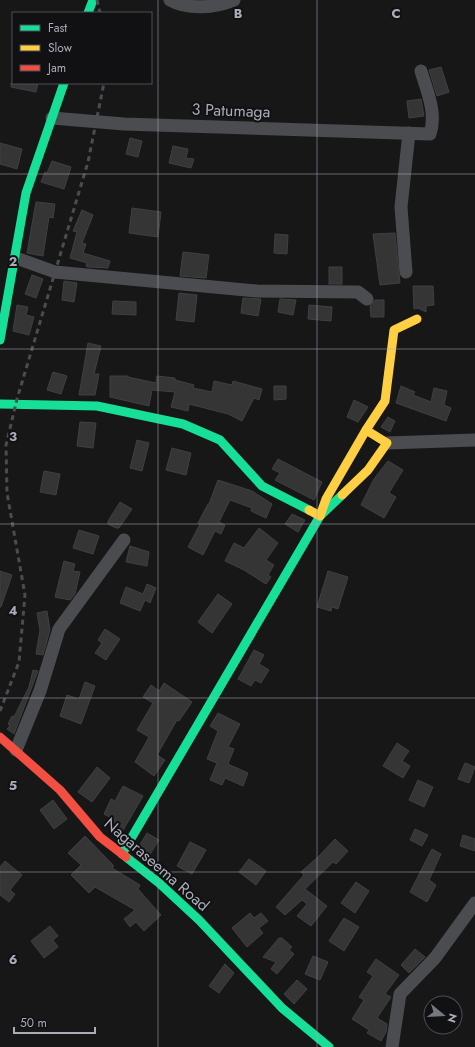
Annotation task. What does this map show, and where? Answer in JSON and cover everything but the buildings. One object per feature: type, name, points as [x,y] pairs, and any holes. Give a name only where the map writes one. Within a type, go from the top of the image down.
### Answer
[{"type":"street","points":[[88,12],[93,0]]},
{"type":"street","points":[[170,0],[190,7],[226,3],[234,0]]},
{"type":"street","name":"3 Patumaga","points":[[52,118],[124,124],[430,134],[433,125],[432,106],[421,71]]},
{"type":"street","points":[[0,340],[16,258],[26,193],[64,84]]},
{"type":"street","points":[[406,272],[401,207],[409,133]]},
{"type":"street","points":[[16,258],[55,272],[257,291],[358,292],[367,299]]},
{"type":"street","points":[[122,854],[320,516],[326,499],[385,400],[394,330],[417,319]]},
{"type":"street","points":[[0,404],[97,406],[183,424],[220,440],[262,486],[320,516]]},
{"type":"street","points":[[366,430],[387,443],[475,440]]},
{"type":"street","points":[[320,516],[368,470],[387,443]]},
{"type":"street","points":[[16,750],[40,691],[59,629],[124,540]]},
{"type":"street","name":"Nagaraseema Road","points":[[0,736],[60,790],[100,837],[160,883],[199,920],[282,1008],[329,1047]]},
{"type":"street","points":[[392,1047],[400,994],[435,958],[475,903]]},
{"type":"railway","points":[[97,0],[100,12]]},
{"type":"railway","points":[[0,711],[19,662],[25,595],[7,493],[6,445],[17,399],[88,162],[104,84]]},
{"type":"traffic: fast","points":[[88,12],[93,0]]},
{"type":"traffic: fast","points":[[0,340],[26,193],[64,84]]},
{"type":"traffic: fast","points":[[0,404],[97,406],[183,424],[220,440],[262,486],[309,510]]},
{"type":"traffic: fast","points":[[122,854],[320,516],[342,495]]},
{"type":"traffic: fast","points":[[126,857],[159,883],[199,920],[282,1008],[329,1047]]},
{"type":"traffic: slow","points":[[342,495],[368,470],[387,443],[366,430],[385,401],[394,330],[417,319]]},
{"type":"traffic: slow","points":[[309,510],[320,516],[326,499],[366,430]]},
{"type":"traffic: jam","points":[[0,737],[60,790],[100,837],[126,857]]}]
